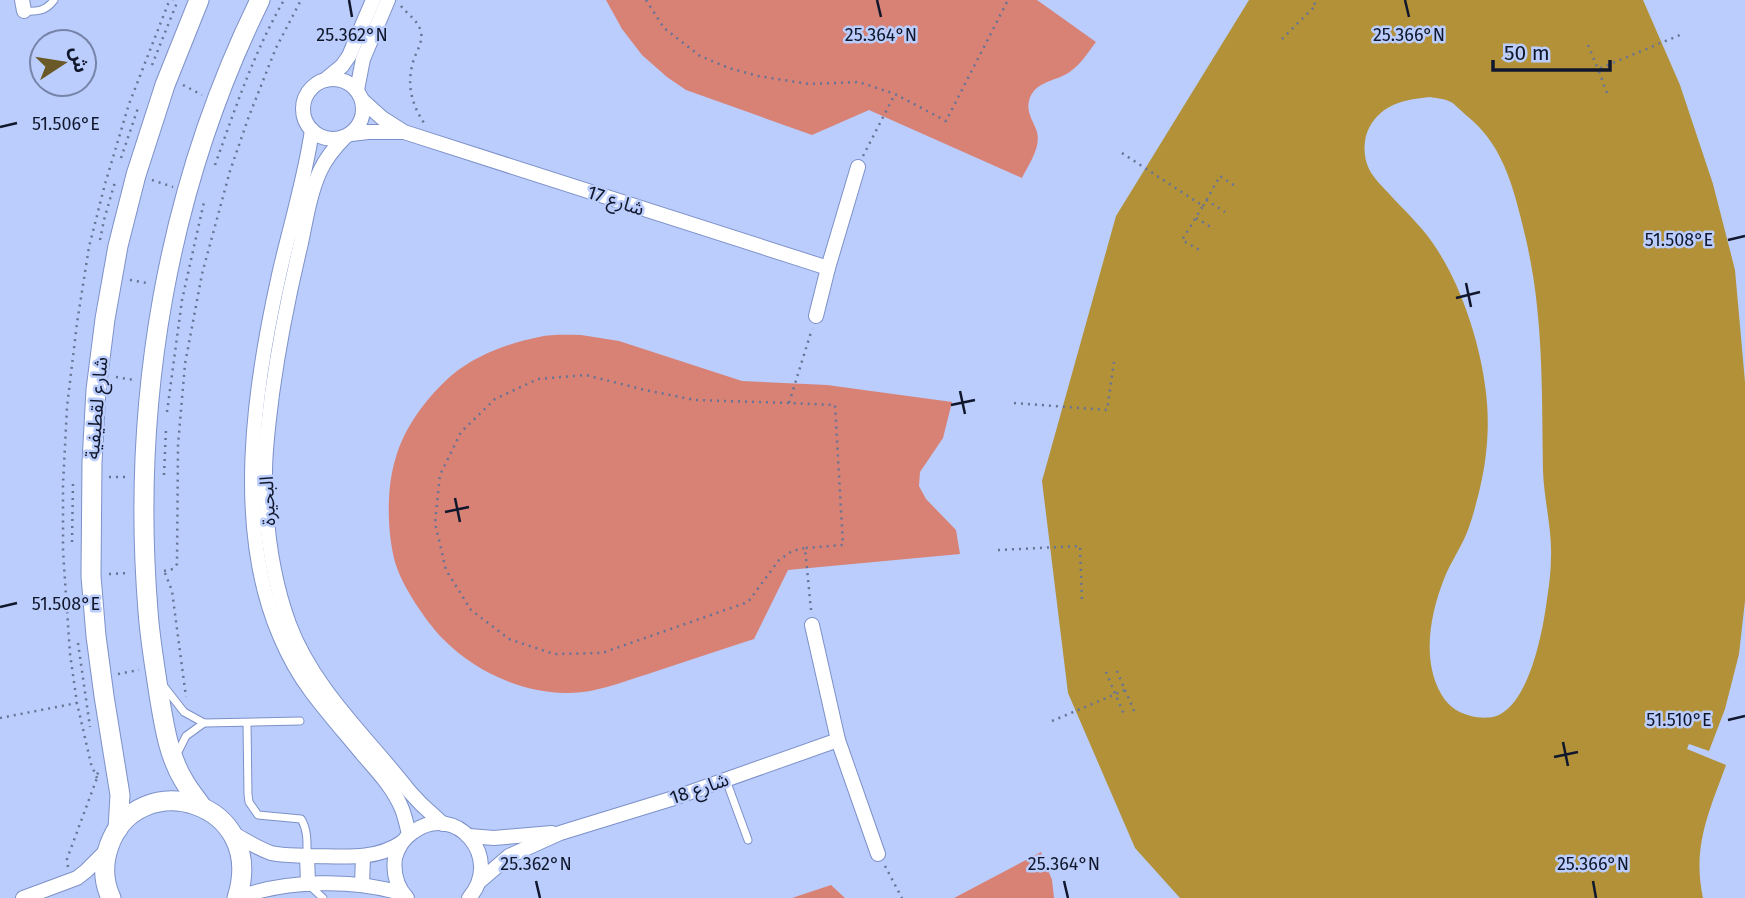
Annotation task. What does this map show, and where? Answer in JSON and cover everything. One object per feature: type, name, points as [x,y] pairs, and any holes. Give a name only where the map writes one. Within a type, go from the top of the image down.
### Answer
[{"type":"street","name":"شارع لقطيفية","points":[[118,829],[120,795],[101,677],[91,576],[91,477],[98,374],[118,246],[136,175],[168,78],[199,0]]},
{"type":"street","points":[[202,807],[183,780],[167,738],[150,640],[157,569],[144,522],[154,480],[145,429],[165,285],[197,193],[216,101],[230,63],[260,0]]},
{"type":"street","points":[[373,0],[349,56],[342,66],[312,88],[304,101],[304,116],[317,135],[331,139],[348,135],[361,122],[363,59],[393,1]]},
{"type":"street","points":[[325,80],[339,79],[352,85],[360,95]]},
{"type":"street","name":"شارع 17","points":[[360,95],[382,118],[404,132],[828,268]]},
{"type":"street","name":"البحيرة","points":[[312,130],[281,298],[279,346],[266,445],[261,519],[290,625],[339,716],[392,790],[403,811],[405,839]]},
{"type":"street","name":"شارع 17","points":[[348,135],[404,132]]},
{"type":"street","name":"البحيرة","points":[[281,298],[320,170],[335,147],[348,135]]},
{"type":"street","points":[[816,316],[858,167]]},
{"type":"street","points":[[812,625],[838,740],[878,854]]},
{"type":"street","name":"البحيرة","points":[[339,716],[421,804],[443,824],[468,836]]},
{"type":"street","name":"شارع 18","points":[[471,897],[480,881],[509,856],[560,832],[674,797],[838,740]]},
{"type":"street","points":[[23,898],[71,881],[86,871],[107,849],[118,829],[135,812],[156,803],[179,801],[202,807],[219,818],[232,833],[241,858],[241,885],[237,898]]},
{"type":"street","points":[[232,833],[253,846],[273,853],[363,856],[384,852],[419,827],[443,824]]},
{"type":"street","name":"شارع 18","points":[[468,836],[505,838],[560,832]]},
{"type":"street","points":[[468,836],[479,852],[480,881]]},
{"type":"street","points":[[405,839],[396,855],[394,869],[397,882],[405,896]]},
{"type":"street","points":[[107,849],[104,863],[110,898]]},
{"type":"street","points":[[307,856],[308,884]]},
{"type":"street","points":[[362,885],[363,856]]},
{"type":"street","points":[[237,898],[276,886],[308,884],[362,885],[386,888],[405,896]]},
{"type":"lane","points":[[23,6],[43,10],[54,0]]},
{"type":"lane","points":[[156,673],[184,712],[204,723],[300,721]]},
{"type":"lane","points":[[174,760],[186,736],[204,723]]},
{"type":"lane","points":[[247,723],[249,802],[258,815],[301,819],[307,838],[307,856]]},
{"type":"lane","points":[[726,779],[748,840]]},
{"type":"lane","points":[[308,884],[323,898]]},
{"type":"path","points":[[214,168],[242,89],[284,0]]},
{"type":"path","points":[[91,576],[173,569],[177,564],[178,445],[185,364],[202,274],[230,171],[249,116],[276,48],[301,0]]},
{"type":"path","points":[[646,0],[664,28],[700,56],[729,68],[758,76],[809,84],[859,82],[895,94],[946,121],[1009,0]]},
{"type":"path","points":[[1311,0],[1316,5]]},
{"type":"path","points":[[1282,39],[1321,0]]},
{"type":"path","points":[[393,1],[412,17],[421,34],[420,45],[411,68],[409,88],[414,107],[431,129]]},
{"type":"path","points":[[1598,69],[1680,35]]},
{"type":"path","points":[[1588,45],[1607,93]]},
{"type":"path","points":[[168,78],[216,101]]},
{"type":"path","points":[[858,167],[895,94]]},
{"type":"path","points":[[1122,153],[1203,206]]},
{"type":"path","points":[[91,477],[154,480],[167,418],[197,193],[136,175]]},
{"type":"path","points":[[1201,251],[1182,240],[1220,176],[1238,188]]},
{"type":"path","points":[[1206,200],[1225,212]]},
{"type":"path","points":[[1196,218],[1214,229]]},
{"type":"path","points":[[113,278],[165,285]]},
{"type":"path","points":[[789,403],[816,316]]},
{"type":"path","points":[[1014,403],[1107,410],[1114,362]]},
{"type":"path","points":[[98,374],[151,382]]},
{"type":"path","points":[[586,375],[695,400],[789,403],[835,405],[843,545],[792,551],[779,560],[748,602],[602,653],[554,654],[509,639],[471,610],[446,570],[435,523],[440,475],[461,432],[495,399],[538,379],[586,375]]},
{"type":"path","points":[[998,550],[1080,546],[1082,601]]},
{"type":"path","points":[[806,548],[812,625]]},
{"type":"path","points":[[157,569],[172,591],[186,699],[184,712]]},
{"type":"path","points":[[1116,668],[1135,713]]},
{"type":"path","points":[[1106,672],[1125,717]]},
{"type":"path","points":[[101,677],[156,673]]},
{"type":"path","points":[[1052,722],[1125,690]]},
{"type":"path","points":[[0,718],[77,703]]},
{"type":"path","points":[[71,881],[67,859],[97,778]]},
{"type":"path","points":[[878,854],[902,898]]},
{"type":"shaded area","points":[[606,0],[1037,0],[1096,42],[1075,68],[1041,85],[1032,94],[1029,110],[1038,138],[1034,156],[1022,178],[869,110],[812,135],[686,90],[642,55],[622,29]]},
{"type":"shaded area","points":[[1249,0],[1643,0],[1680,85],[1713,184],[1735,270],[1745,382],[1745,601],[1739,654],[1725,709],[1709,751],[1689,744],[1687,749],[1726,765],[1708,814],[1701,846],[1700,880],[1703,898],[1180,898],[1135,848],[1068,693],[1042,481],[1116,216]],"holes":[[[1430,97],[1451,102],[1487,136],[1502,161],[1526,238],[1539,327],[1543,471],[1551,568],[1538,646],[1527,680],[1510,707],[1499,715],[1488,718],[1465,714],[1448,703],[1434,677],[1430,649],[1432,620],[1439,592],[1469,527],[1484,468],[1488,418],[1480,357],[1470,319],[1447,266],[1422,230],[1374,176],[1365,154],[1367,132],[1381,113],[1395,104]]]},
{"type":"shaded area","points":[[549,335],[581,335],[619,341],[742,381],[827,385],[952,402],[943,438],[920,472],[919,486],[926,499],[956,530],[960,554],[788,570],[754,639],[597,690],[576,693],[548,692],[515,684],[483,670],[455,650],[435,631],[398,571],[389,524],[390,482],[396,457],[418,412],[443,383],[461,368],[493,351],[516,343]]},
{"type":"shaded area","points":[[1041,852],[1052,880],[1054,898],[954,898]]},
{"type":"shaded area","points":[[831,885],[845,898],[792,898]]}]
